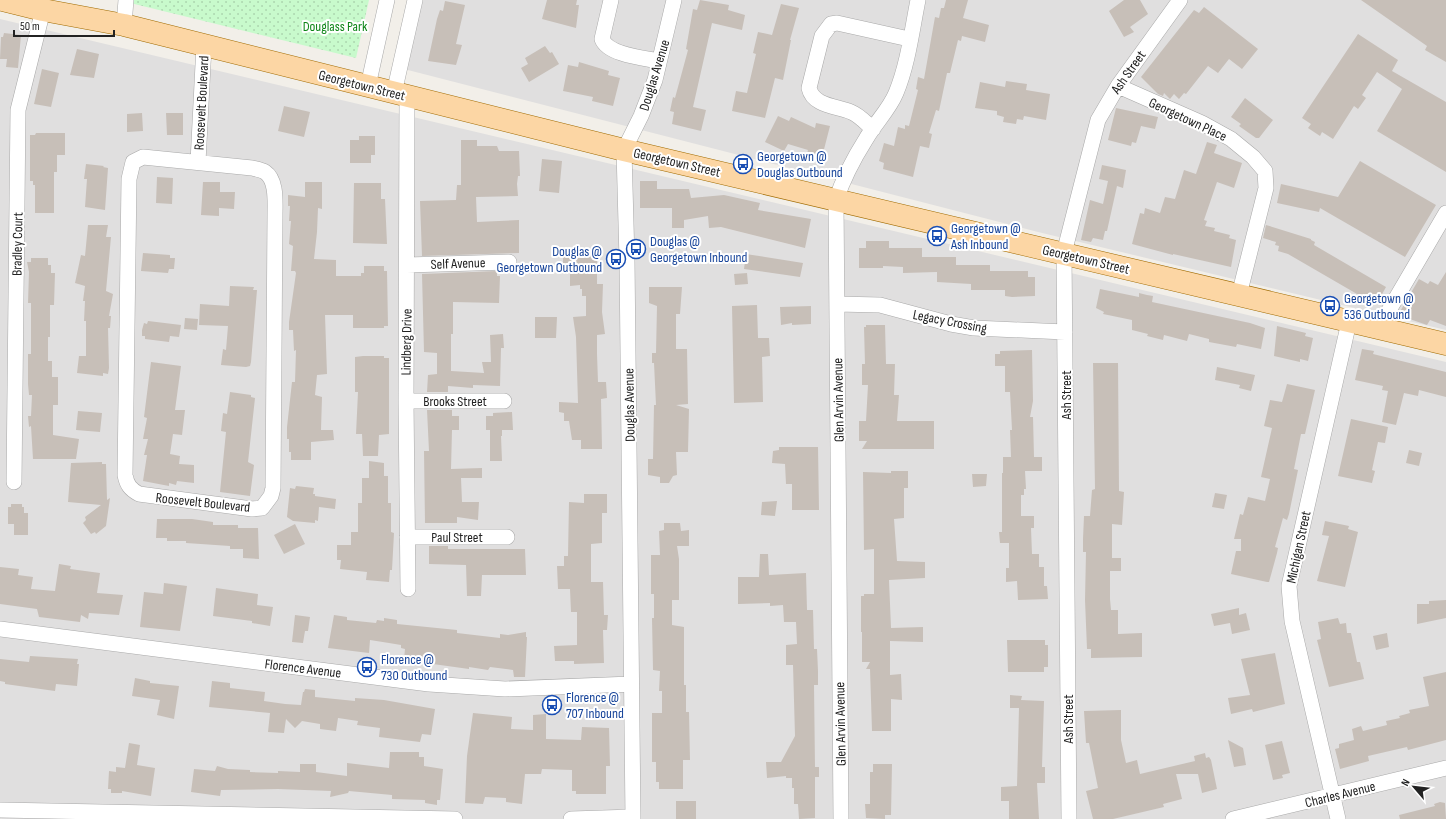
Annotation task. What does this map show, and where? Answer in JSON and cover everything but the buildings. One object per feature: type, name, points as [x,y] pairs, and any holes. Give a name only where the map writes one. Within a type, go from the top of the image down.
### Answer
[{"type":"main road","name":"Georgetown Street","points":[[2,0],[43,10],[124,25],[624,150],[1446,344]]},
{"type":"street","points":[[124,25],[126,0]]},
{"type":"street","points":[[368,86],[387,0]]},
{"type":"street","name":"Lindberg Drive","points":[[408,589],[406,401],[407,265],[401,94],[415,0]]},
{"type":"street","points":[[611,0],[602,39],[604,44],[616,51],[659,62]]},
{"type":"street","name":"Douglas Avenue","points":[[633,818],[627,260],[624,150],[648,100],[674,0]]},
{"type":"street","name":"Glen Arvin Avenue","points":[[841,819],[836,200],[844,181],[873,129],[886,113],[896,92],[910,39],[918,0]]},
{"type":"street","name":"Ash Street","points":[[1069,819],[1064,253],[1098,120],[1118,86],[1180,0]]},
{"type":"street","name":"Bradley Court","points":[[14,482],[18,110],[43,10]]},
{"type":"street","points":[[873,129],[852,112],[822,103],[810,94],[809,88],[822,36],[831,24],[837,23],[910,39]]},
{"type":"street","name":"Roosevelt Boulevard","points":[[198,162],[204,45]]},
{"type":"street","name":"Georgetown Place","points":[[1118,86],[1224,134],[1253,157],[1265,171],[1266,188],[1239,295]]},
{"type":"street","name":"Roosevelt Boulevard","points":[[143,157],[198,162],[252,168],[265,172],[271,180],[275,194],[273,488],[271,496],[262,508],[252,509],[139,494],[132,490],[127,484],[125,475],[130,171],[133,162],[143,157]]},
{"type":"street","points":[[1378,329],[1446,213]]},
{"type":"street","name":"Self Avenue","points":[[407,265],[509,262]]},
{"type":"street","name":"Legacy Crossing","points":[[837,304],[880,305],[950,324],[974,328],[1065,332]]},
{"type":"street","name":"Michigan Street","points":[[1338,819],[1292,621],[1289,586],[1349,322]]},
{"type":"street","name":"Brooks Street","points":[[406,401],[504,401]]},
{"type":"street","name":"Paul Street","points":[[407,537],[507,537]]},
{"type":"street","name":"Florence Avenue","points":[[0,629],[429,684],[505,689],[631,684]]},
{"type":"street","name":"Charles Avenue","points":[[1233,819],[1446,768]]},
{"type":"street","points":[[0,810],[455,819]]},
{"type":"street","points":[[571,819],[633,818]]},
{"type":"shaded area","points":[[419,0],[1446,0],[1446,330],[1038,232],[404,69]]},
{"type":"shaded area","points":[[0,19],[1446,362],[1446,819],[0,819]]},
{"type":"green space","name":"Douglass Park","points":[[118,0],[369,0],[356,58]]},
{"type":"place","name":"Georgetown @ Douglas Outbound","points":[[743,164]]},
{"type":"place","name":"Georgetown @ Ash Inbound","points":[[937,236]]},
{"type":"place","name":"Douglas @ Georgetown Inbound","points":[[636,249]]},
{"type":"place","name":"Douglas @ Georgetown Outbound","points":[[616,259]]},
{"type":"place","name":"Georgetown @ 536 Outbound","points":[[1330,306]]},
{"type":"place","name":"Florence @ 730 Outbound","points":[[367,667]]},
{"type":"place","name":"Florence @ 707 Inbound","points":[[552,705]]}]
